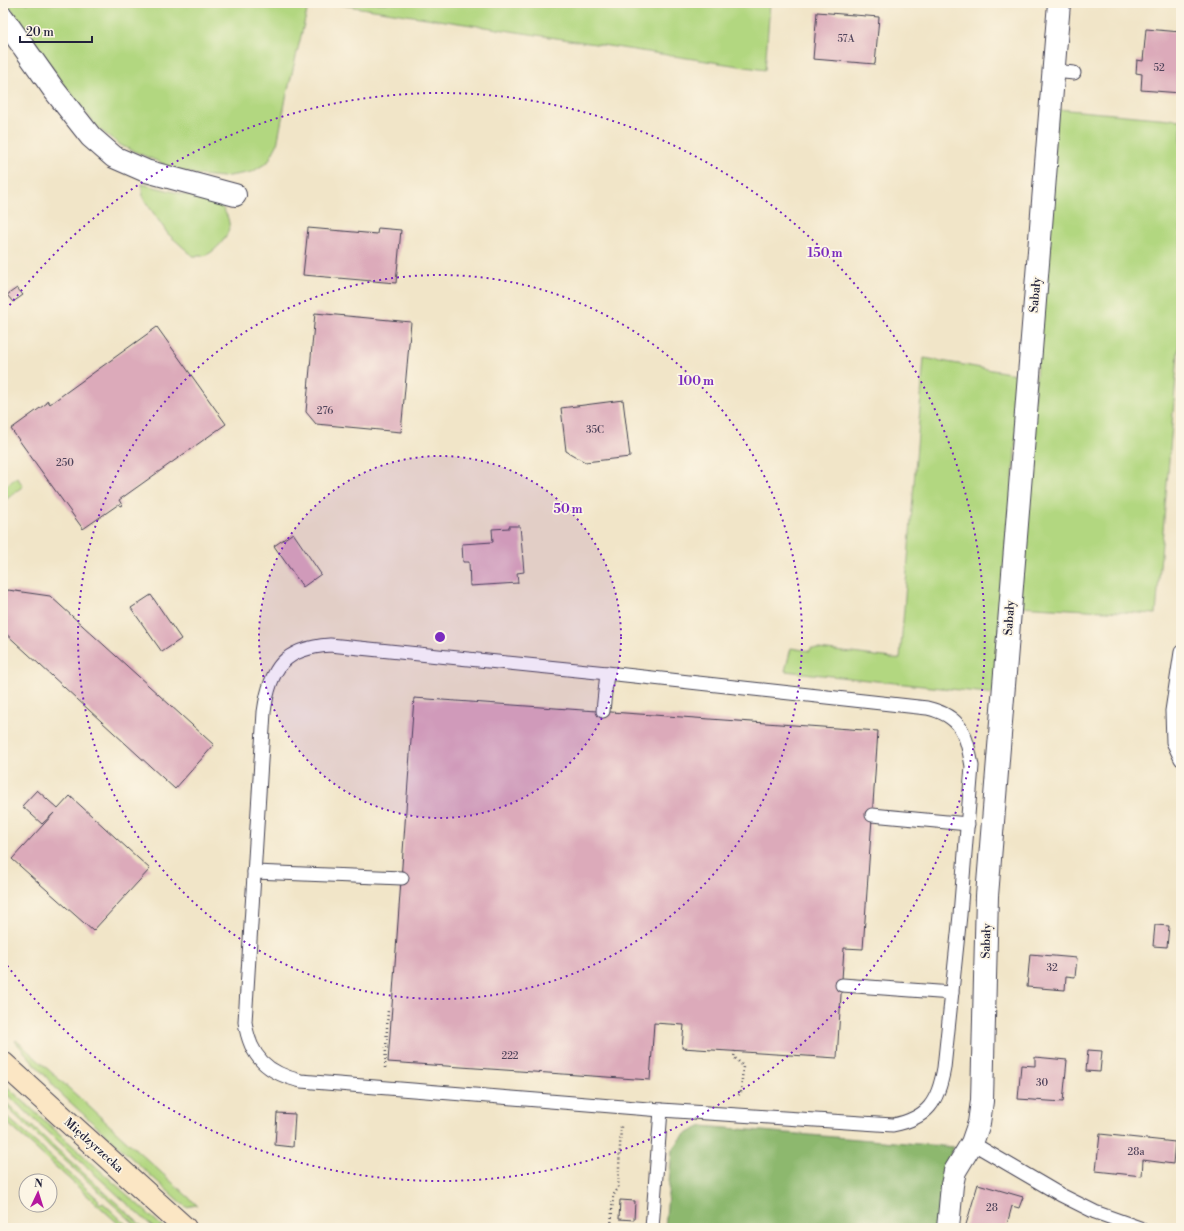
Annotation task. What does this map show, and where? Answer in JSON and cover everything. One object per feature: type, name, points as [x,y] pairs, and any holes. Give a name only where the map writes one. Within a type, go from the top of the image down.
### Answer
[{"type":"main road","name":"Międzyrzecka","points":[[3,1063],[185,1228]]},
{"type":"street","name":"Sabały","points":[[948,1228],[952,1185],[955,1171],[972,1143],[979,1123],[982,1101],[987,896],[1064,72],[1059,3]]},
{"type":"street","points":[[3,18],[91,137],[114,157],[146,171],[235,195]]},
{"type":"lane","points":[[330,645],[606,673],[940,711],[960,725],[968,744],[972,766],[968,824],[952,993],[941,1085],[926,1111],[911,1121],[893,1125],[661,1110],[308,1082],[283,1077],[266,1066],[254,1053],[248,1038],[245,1022],[266,692],[271,679],[280,665],[294,654],[311,646],[330,645]]},
{"type":"lane","points":[[1181,652],[1172,712],[1173,742],[1181,759]]},
{"type":"lane","points":[[602,711],[606,673]]},
{"type":"lane","points":[[872,815],[968,824]]},
{"type":"lane","points":[[254,872],[402,878]]},
{"type":"lane","points":[[842,985],[952,993]]},
{"type":"lane","points":[[652,1228],[661,1110]]},
{"type":"lane","points":[[972,1143],[1061,1195],[1095,1212],[1140,1228]]},
{"type":"path","points":[[388,1009],[385,1069],[389,1075]]},
{"type":"path","points":[[735,1051],[734,1057],[743,1066],[741,1093],[735,1097]]},
{"type":"path","points":[[611,1226],[613,1196],[618,1188],[622,1107]]},
{"type":"path","points":[[600,1225],[628,1228]]},
{"type":"green space","points":[[7,3],[309,3],[286,98],[277,145],[268,162],[252,172],[223,177],[198,175],[173,168],[122,146],[99,129],[65,86]]},
{"type":"green space","points":[[328,3],[770,3],[765,70]]},
{"type":"green space","points":[[1057,109],[1181,120],[1181,318],[1156,614],[1018,606]]},
{"type":"green space","points":[[142,184],[219,203],[229,223],[228,233],[225,238],[212,252],[203,256],[193,256],[168,234],[143,198]]},
{"type":"green space","points":[[924,358],[1021,375],[996,694],[785,671],[791,648],[810,651],[811,648],[900,659]]},
{"type":"green space","points":[[17,477],[23,486],[3,502],[3,488]]},
{"type":"green space","points":[[16,1040],[197,1205],[186,1207],[181,1203],[60,1093],[15,1041]]},
{"type":"green space","points":[[3,1083],[164,1228],[154,1228],[3,1091]]},
{"type":"green space","points":[[3,1100],[144,1228],[139,1228],[3,1104]]},
{"type":"green space","points":[[3,1113],[99,1200],[98,1201],[100,1204],[102,1202],[130,1228],[123,1228],[3,1119]]},
{"type":"green space","points":[[702,1126],[954,1147],[949,1157],[943,1177],[940,1196],[939,1228],[665,1228],[672,1150],[684,1135]]},
{"type":"building","points":[[817,12],[879,17],[875,64],[813,59]]},
{"type":"building","points":[[1146,29],[1181,32],[1181,93],[1141,90],[1142,74],[1136,73],[1137,60],[1143,61]]},
{"type":"building","points":[[308,228],[377,234],[378,228],[401,230],[396,283],[303,275]]},
{"type":"building","points":[[17,288],[23,295],[13,302],[7,295]]},
{"type":"building","points":[[315,313],[411,322],[401,432],[316,424],[306,412]]},
{"type":"building","points":[[157,327],[226,424],[119,500],[122,505],[120,506],[119,504],[83,529],[11,429],[47,403],[47,400],[50,404]]},
{"type":"building","points":[[623,400],[630,457],[585,462],[566,451],[561,408]]},
{"type":"building","points":[[509,526],[520,526],[524,572],[517,573],[518,583],[470,586],[469,562],[463,562],[462,544],[493,542],[492,529],[509,528]]},
{"type":"building","points":[[293,533],[321,574],[303,587],[274,546]]},
{"type":"building","points":[[8,590],[50,596],[214,745],[175,789],[3,631],[3,596]]},
{"type":"building","points":[[151,595],[181,639],[162,652],[131,608]]},
{"type":"building","points":[[414,698],[878,731],[863,949],[844,948],[837,1058],[682,1048],[684,1025],[654,1023],[650,1080],[388,1062]]},
{"type":"building","points":[[37,790],[58,809],[70,796],[150,869],[93,931],[12,859],[54,813],[42,824],[22,806]]},
{"type":"building","points":[[1155,925],[1169,926],[1167,947],[1153,946]]},
{"type":"building","points":[[1030,954],[1077,958],[1075,977],[1066,976],[1065,990],[1027,987]]},
{"type":"building","points":[[1088,1050],[1102,1051],[1100,1072],[1086,1071]]},
{"type":"building","points":[[1035,1057],[1067,1060],[1063,1102],[1018,1099],[1021,1065],[1035,1066]]},
{"type":"building","points":[[277,1113],[295,1114],[293,1147],[275,1145]]},
{"type":"building","points":[[1100,1134],[1175,1142],[1173,1164],[1143,1160],[1142,1176],[1096,1171]]},
{"type":"building","points":[[978,1184],[1023,1197],[1019,1208],[1012,1206],[1006,1228],[965,1228]]},
{"type":"building","points":[[620,1200],[635,1201],[634,1220],[619,1219]]}]
